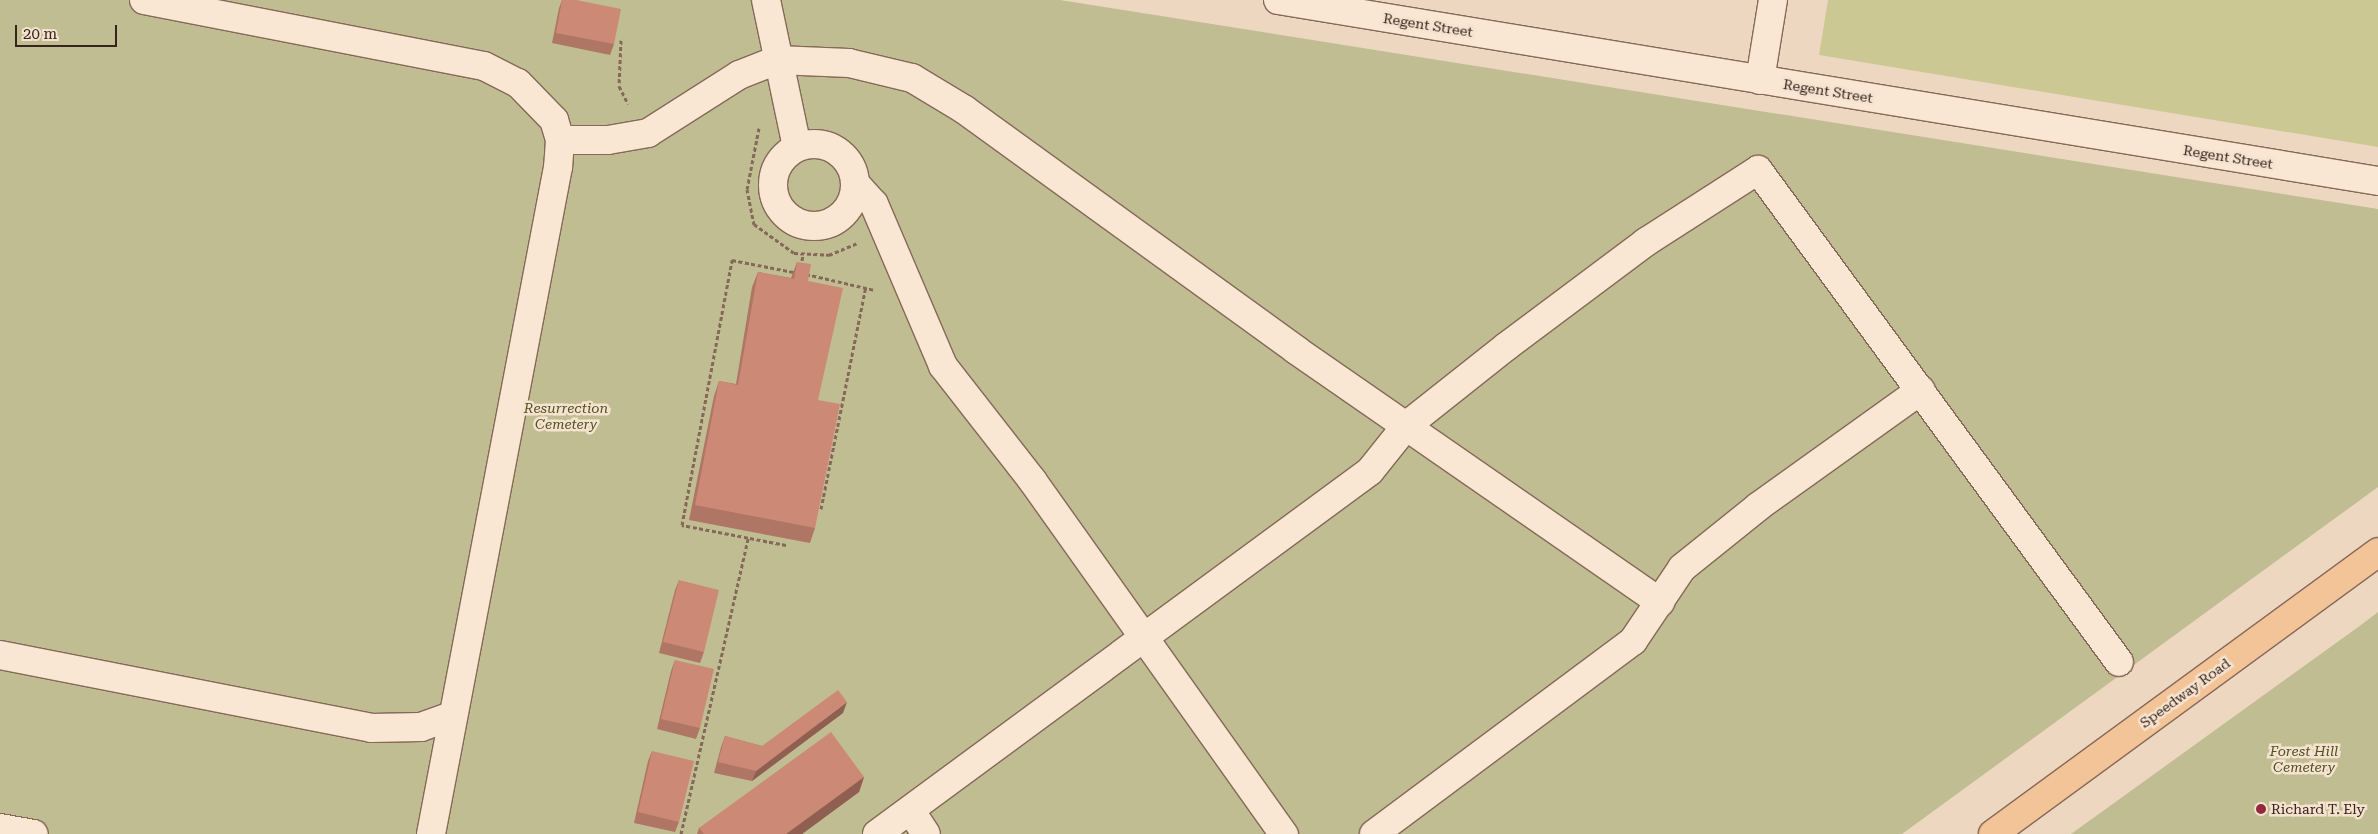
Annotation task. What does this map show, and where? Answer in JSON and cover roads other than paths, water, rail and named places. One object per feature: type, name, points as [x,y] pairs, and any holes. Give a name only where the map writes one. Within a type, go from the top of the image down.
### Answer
[{"type":"main road","name":"Speedway Road","points":[[1993,834],[2378,552]]},
{"type":"street","points":[[144,0],[484,66],[518,83],[540,103],[554,120],[560,140],[451,716],[431,834]]},
{"type":"street","points":[[766,0],[777,60],[797,147]]},
{"type":"street","name":"Regent Street","points":[[1278,0],[2378,182]]},
{"type":"street","points":[[1760,80],[1773,0]]},
{"type":"street","points":[[560,140],[608,140],[655,128],[739,75],[777,60],[849,63],[912,78],[965,110],[1406,426],[1660,602]]},
{"type":"street","points":[[855,183],[852,202],[832,222],[804,226],[782,212],[772,189],[778,164],[797,147],[825,146],[838,152],[848,162],[855,183],[880,219],[944,366],[1144,638],[1284,834]]},
{"type":"street","points":[[877,834],[1370,471],[1406,426],[1646,242],[1758,170],[2119,662]]},
{"type":"street","points":[[1374,834],[1633,641],[1682,568],[1758,506],[1921,390]]},
{"type":"street","points":[[0,655],[371,728],[421,727],[451,716]]},
{"type":"street","points":[[911,810],[926,834]]},
{"type":"street","points":[[0,828],[33,834]]},
{"type":"place","name":"Richard T. Ely","points":[[2261,809]]},
{"type":"park label","name":"Resurrection Cemetery","points":[[566,416]]},
{"type":"park label","name":"Forest Hill Cemetery","points":[[2304,760]]}]
